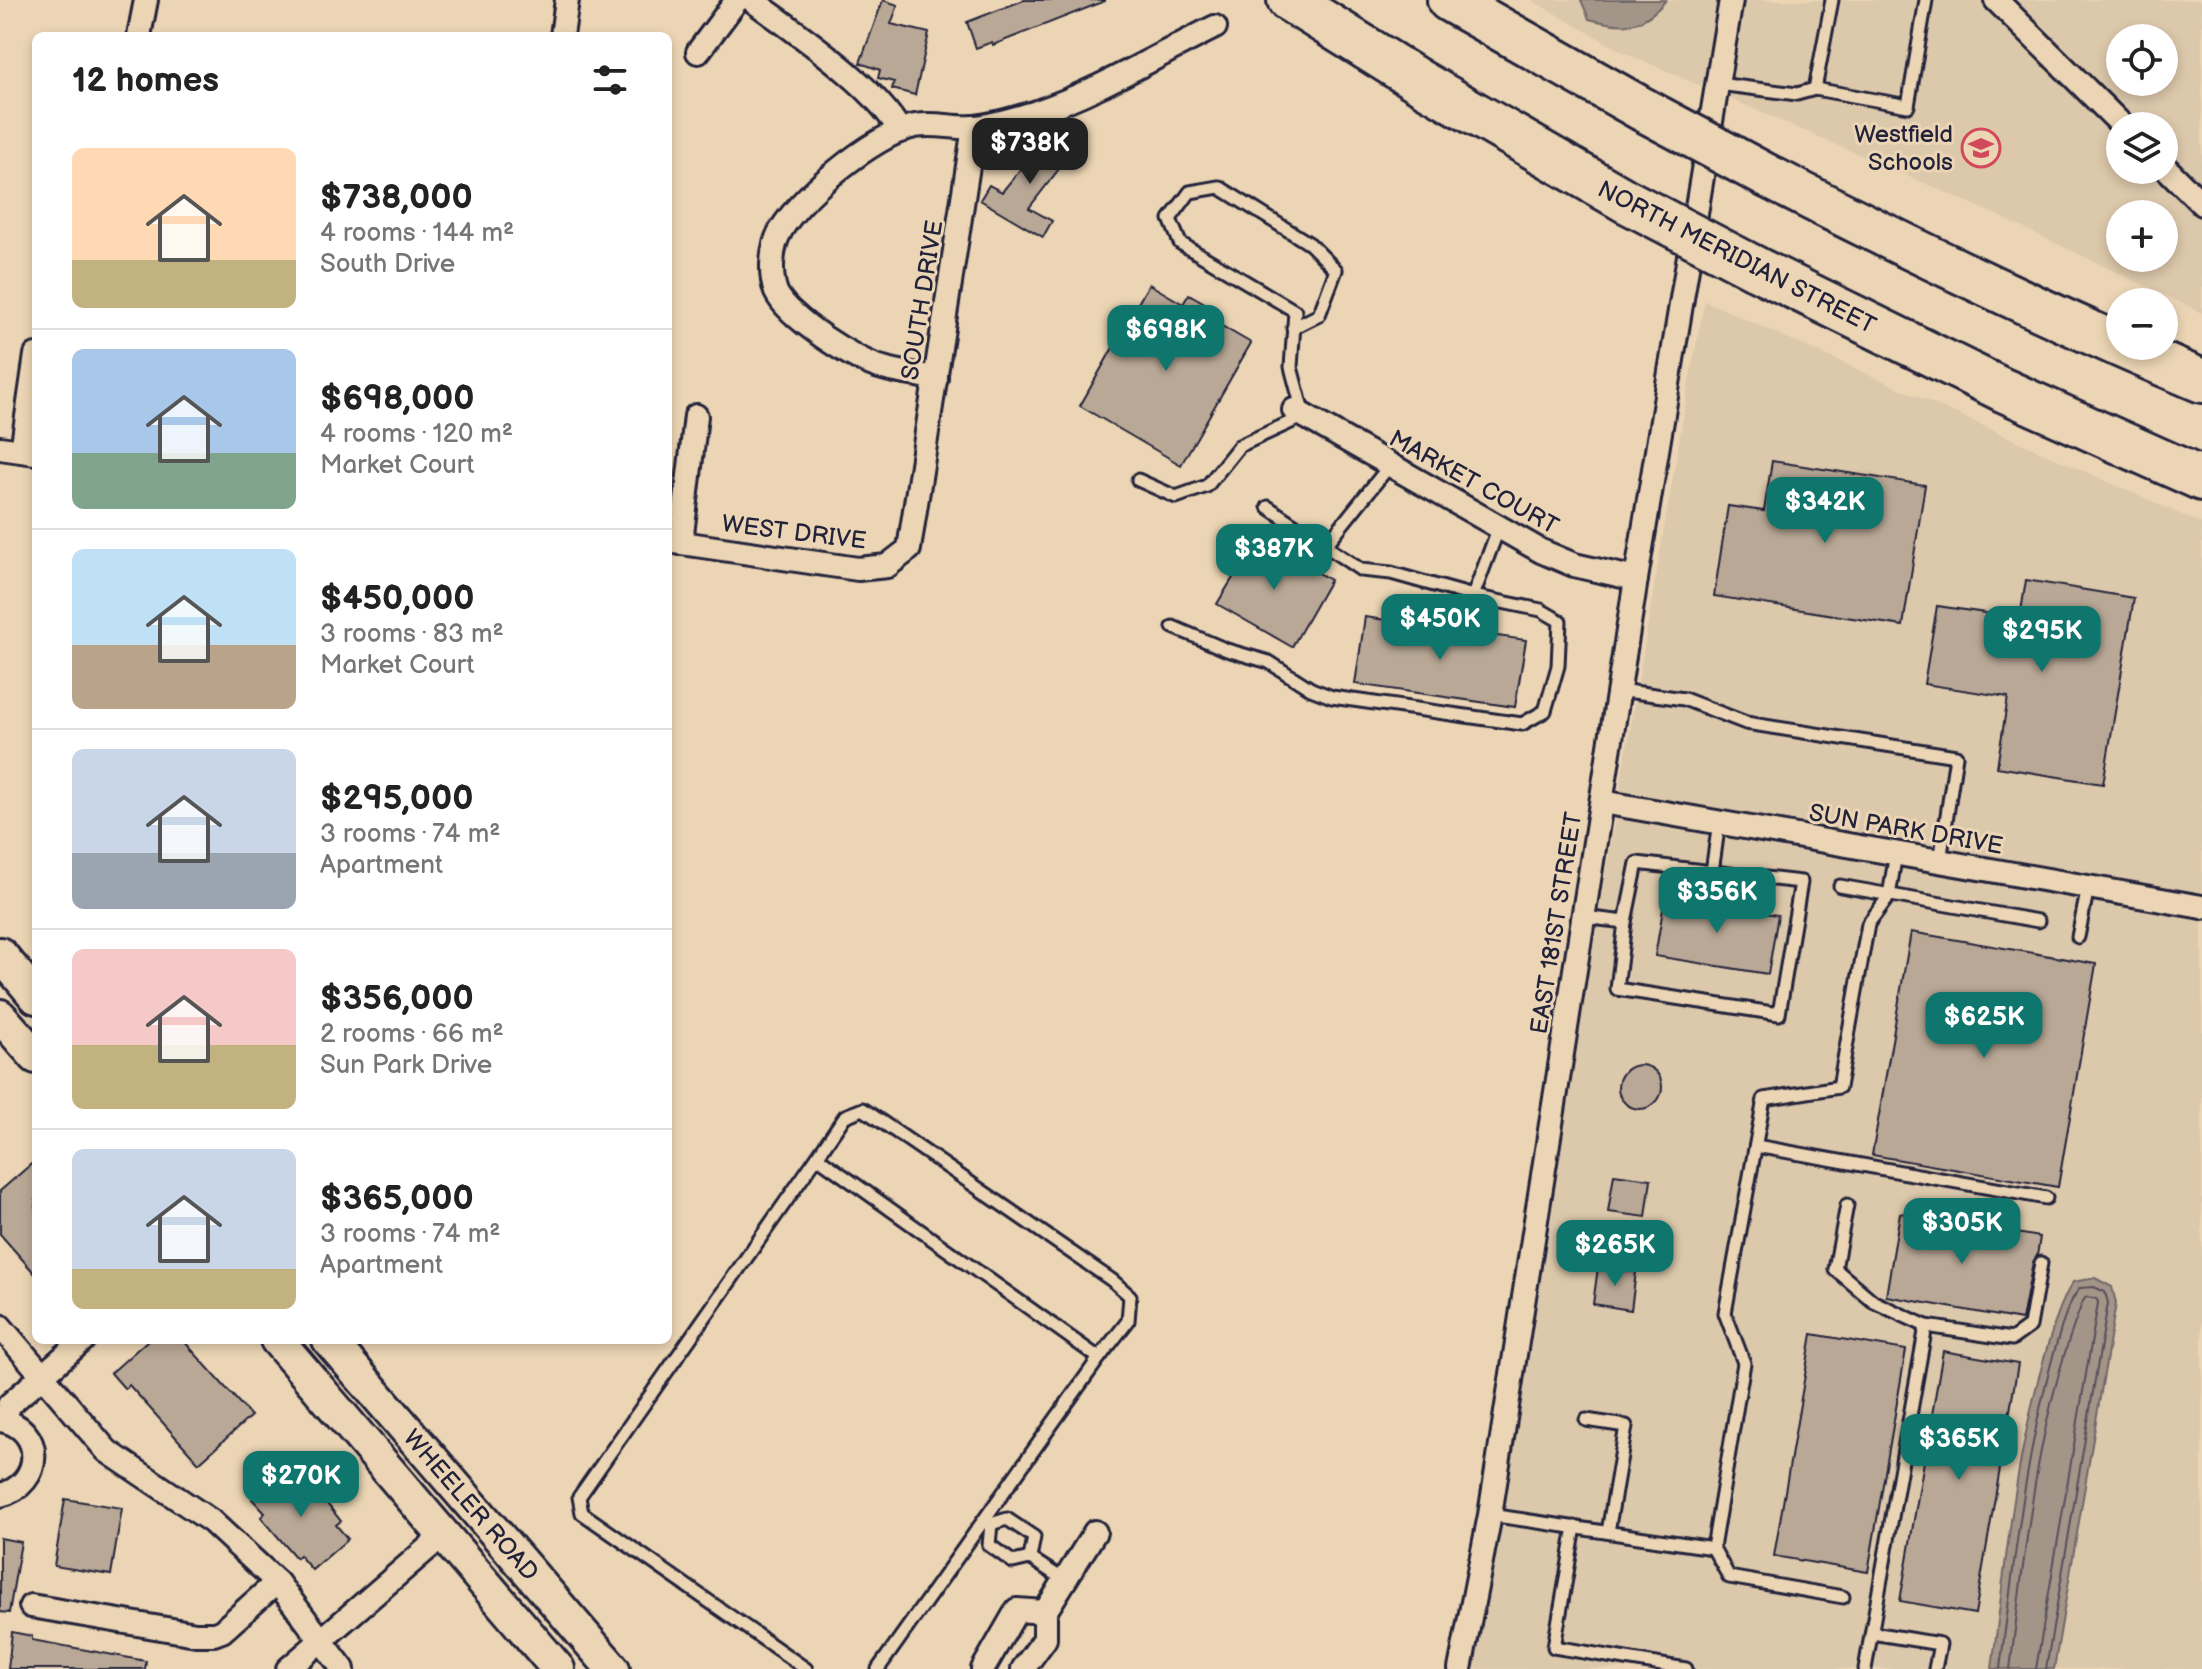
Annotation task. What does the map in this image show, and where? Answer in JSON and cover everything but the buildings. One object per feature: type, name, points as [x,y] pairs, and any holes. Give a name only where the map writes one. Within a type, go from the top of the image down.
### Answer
[{"type":"highway","name":"NORTH MERIDIAN STREET","points":[[1289,0],[1472,114],[1626,201],[1939,360],[2202,479]]},
{"type":"highway","points":[[1449,0],[1771,178],[2027,306],[2202,381]]},
{"type":"street","points":[[140,32],[146,0]]},
{"type":"street","points":[[563,32],[567,0]]},
{"type":"street","points":[[698,52],[737,0]]},
{"type":"street","points":[[752,0],[882,103],[900,131]]},
{"type":"street","name":"EAST 181ST STREET","points":[[1460,1669],[1490,1515],[1636,579],[1731,0]]},
{"type":"street","points":[[1996,0],[2109,112]]},
{"type":"street","points":[[936,378],[869,364],[814,331],[782,301],[773,280],[776,240],[799,204],[854,157],[900,131],[913,126],[941,123],[974,127],[1033,113],[1069,99],[1215,27]]},
{"type":"street","name":"SOUTH DRIVE","points":[[909,549],[974,127]]},
{"type":"street","points":[[2178,180],[2202,204]]},
{"type":"street","points":[[19,451],[32,378]]},
{"type":"street","name":"MARKET COURT","points":[[1299,413],[1541,551],[1574,565],[1636,579]]},
{"type":"street","points":[[674,542],[696,416]]},
{"type":"street","name":"WEST DRIVE","points":[[674,542],[858,569],[887,566],[909,549]]},
{"type":"street","name":"SUN PARK DRIVE","points":[[1602,802],[2202,907]]},
{"type":"street","points":[[0,954],[32,992]]},
{"type":"street","points":[[0,1016],[32,1052]]},
{"type":"street","points":[[0,1326],[107,1451],[211,1521],[277,1582],[343,1669]]},
{"type":"street","points":[[0,1495],[22,1484],[33,1463],[29,1440],[19,1428],[3,1420],[9,1405],[79,1344]]},
{"type":"street","name":"WHEELER ROAD","points":[[280,1344],[558,1669]]},
{"type":"street","name":"WHEELER ROAD","points":[[332,1344],[613,1669]]},
{"type":"street","points":[[1023,1669],[1045,1639],[1045,1612],[1095,1532]]},
{"type":"street","points":[[288,1669],[443,1535]]},
{"type":"street","points":[[31,1606],[196,1634],[214,1634],[222,1631],[277,1582]]},
{"type":"street","points":[[983,1669],[1017,1610],[1045,1612]]},
{"type":"lane","points":[[1815,89],[1832,0]]},
{"type":"lane","points":[[1718,84],[1797,94],[1815,89],[1908,106],[1926,0]]},
{"type":"lane","points":[[1138,480],[1176,497],[1207,486],[1239,446],[1299,413],[1291,367],[1293,328],[1295,311],[1180,243],[1170,219],[1190,192],[1219,187],[1310,244],[1336,270],[1319,315],[1293,328]]},
{"type":"lane","points":[[1325,546],[1390,465]]},
{"type":"lane","points":[[1173,627],[1227,650],[1269,662],[1311,689],[1332,697],[1522,724],[1545,711],[1558,666],[1560,621],[1541,610],[1473,596],[1391,573],[1361,570],[1268,507]]},
{"type":"lane","points":[[1473,596],[1499,527]]},
{"type":"lane","points":[[1619,690],[1684,699],[1746,723],[1956,756],[1940,861]]},
{"type":"lane","points":[[1712,872],[1719,822]]},
{"type":"lane","points":[[1843,1597],[1729,1577],[1713,1548],[1744,1363],[1725,1313],[1764,1099],[1839,1087],[1868,924],[1889,896],[1896,853]]},
{"type":"lane","points":[[1637,863],[1801,882],[1779,1014],[1617,989],[1625,922],[1637,863]]},
{"type":"lane","points":[[1840,886],[2038,921]]},
{"type":"lane","points":[[2078,937],[2088,887]]},
{"type":"lane","points":[[1583,917],[1625,922]]},
{"type":"lane","points":[[806,1669],[582,1513],[579,1497],[845,1116],[863,1109],[1113,1281],[1130,1296],[1128,1321],[878,1669]]},
{"type":"lane","points":[[1756,1146],[2046,1198]]},
{"type":"lane","points":[[817,1157],[1099,1358]]},
{"type":"lane","points":[[1847,1205],[1835,1269],[1874,1302],[1926,1326],[2012,1339],[2030,1326],[2041,1263]]},
{"type":"lane","points":[[1865,1669],[1926,1326]]},
{"type":"lane","points":[[1586,1420],[1626,1426],[1608,1532]]},
{"type":"lane","points":[[1490,1515],[1713,1548]]},
{"type":"lane","points":[[987,1521],[1007,1519],[1034,1537],[1030,1558]]},
{"type":"lane","points":[[987,1521],[989,1545],[1013,1562],[1030,1558],[1064,1580]]},
{"type":"lane","points":[[1575,1527],[1554,1647],[1686,1669]]},
{"type":"lane","points":[[1872,1633],[1940,1644],[1935,1669]]},
{"type":"shaded area","name":"Westfield Schools","points":[[1531,0],[2202,0],[2202,313],[2178,302],[2178,288],[2150,288],[2116,272],[2178,272],[2178,200],[2106,200],[2106,267],[1984,209],[1625,53]]},
{"type":"shaded area","points":[[1705,301],[2202,524],[2202,1669],[1470,1669]]},
{"type":"water","points":[[1581,0],[1666,0],[1649,16],[1622,25],[1589,19]]},
{"type":"water","points":[[2095,1278],[2112,1287],[2116,1303],[2054,1669],[1992,1669],[2006,1553],[2033,1399],[2068,1291],[2073,1282]]},
{"type":"place","name":"Westfield Schools","points":[[1981,148]]}]
